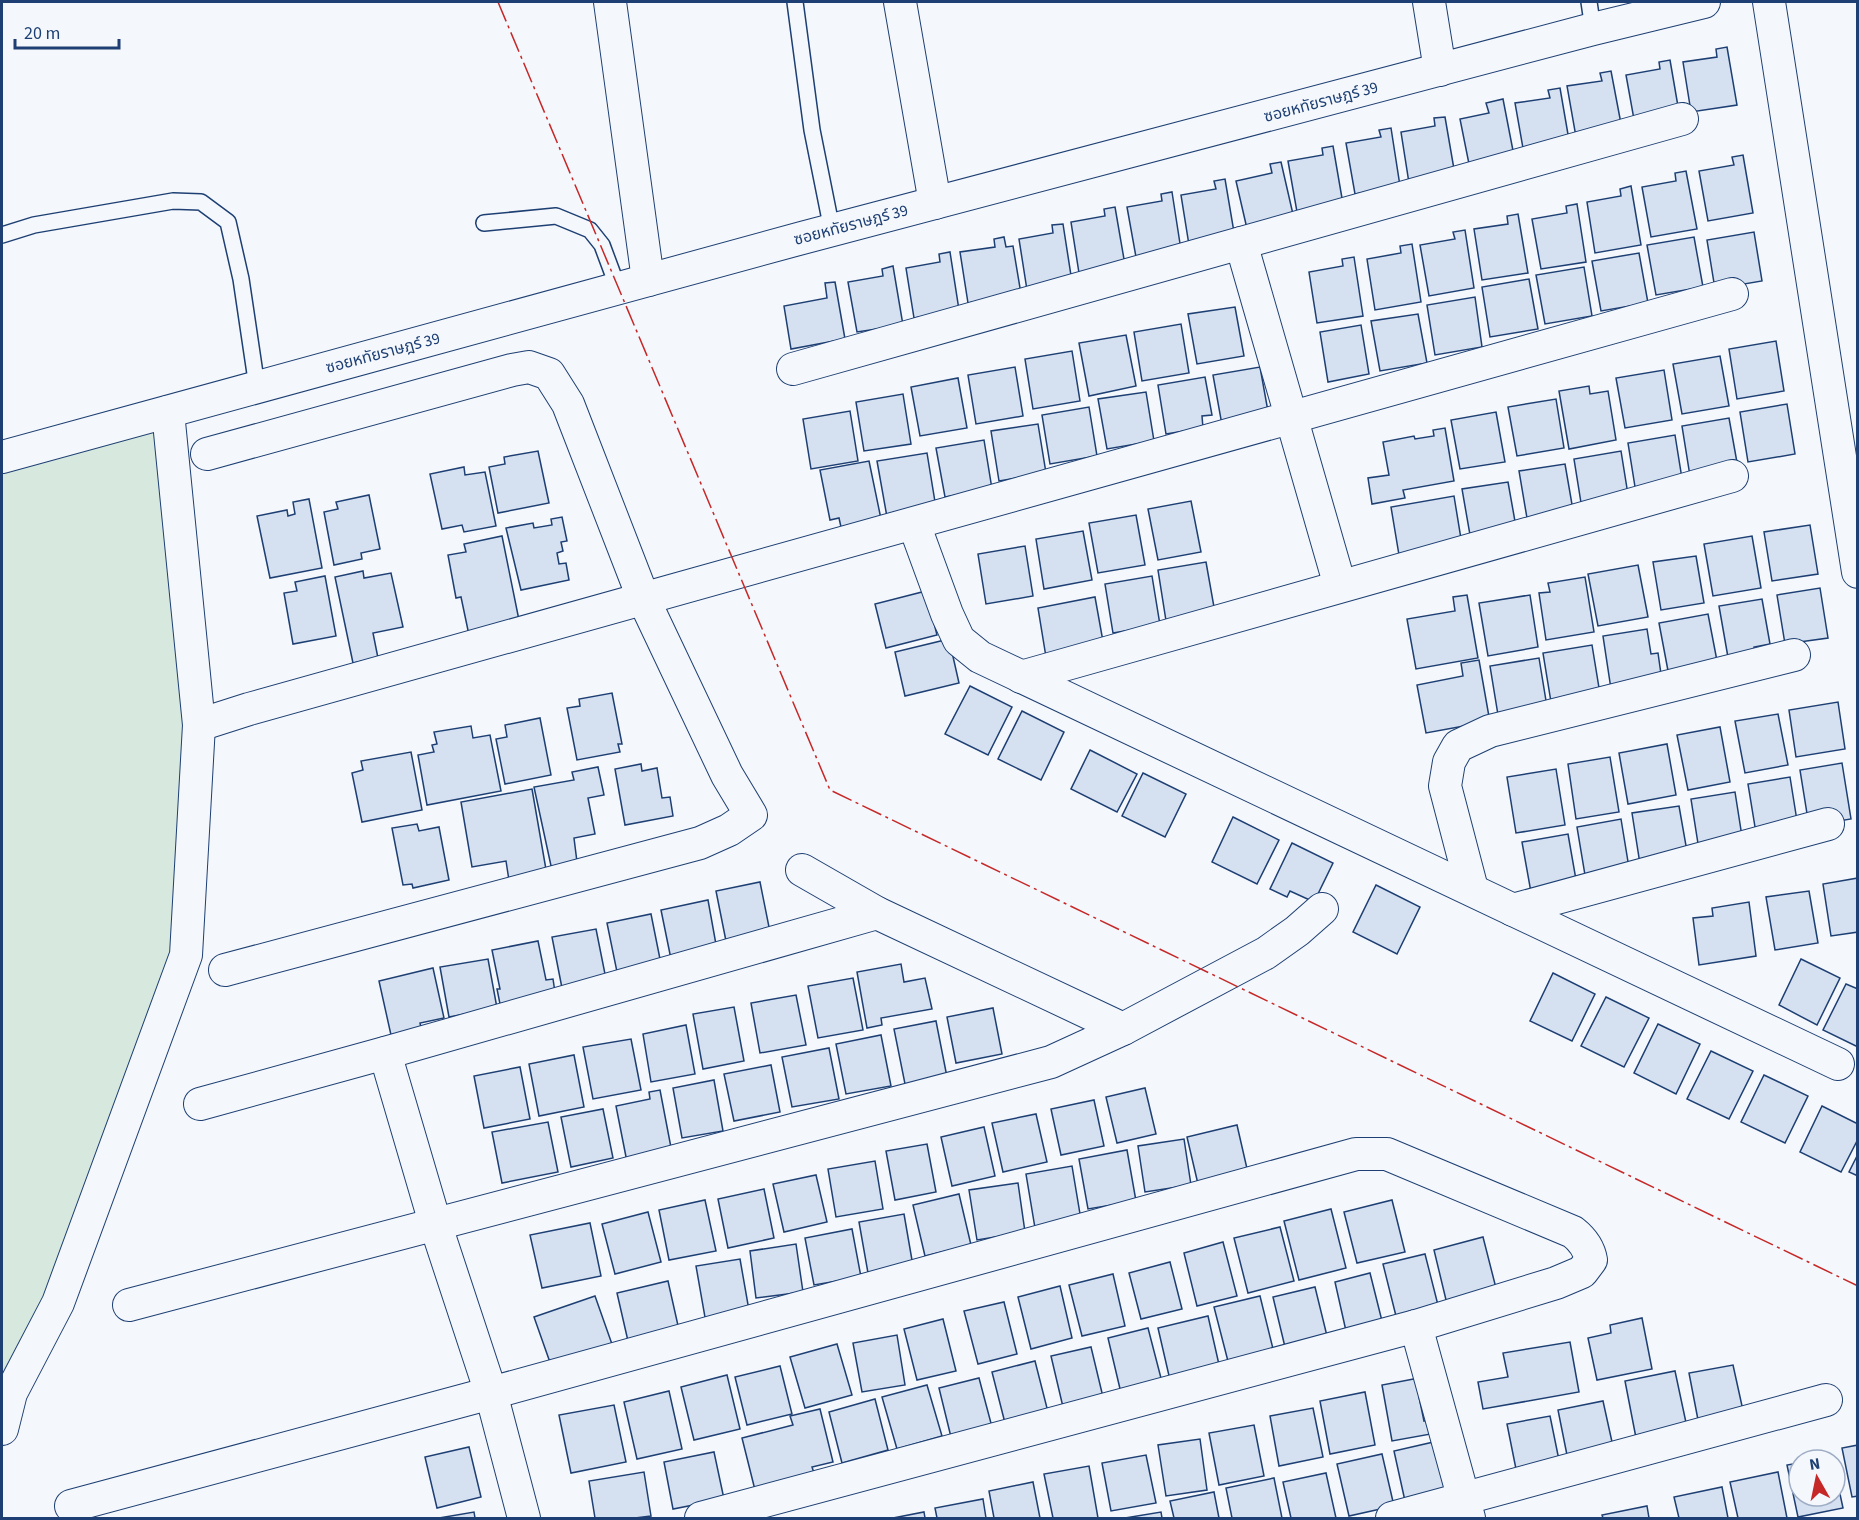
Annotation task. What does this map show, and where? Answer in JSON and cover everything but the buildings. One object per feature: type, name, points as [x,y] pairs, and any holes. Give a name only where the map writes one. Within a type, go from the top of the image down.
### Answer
[{"type":"street","points":[[610,2],[648,280]]},
{"type":"street","points":[[900,2],[934,203]]},
{"type":"street","points":[[1430,2],[1440,70]]},
{"type":"street","name":"ซอยหทัยราษฎร์ 39","points":[[2,457],[831,230],[1440,70],[1591,15],[1704,2]]},
{"type":"street","points":[[1769,2],[1857,572]]},
{"type":"street","points":[[793,369],[1682,119]]},
{"type":"street","points":[[1241,243],[1340,586]]},
{"type":"street","points":[[199,725],[249,709],[1732,294]]},
{"type":"street","points":[[207,454],[529,367],[549,374],[568,404],[644,600],[727,775],[751,815],[729,830],[700,843],[225,970]]},
{"type":"street","points":[[2,1429],[11,1393],[58,1303],[186,955],[199,725],[168,412]]},
{"type":"street","points":[[1021,677],[1732,476]]},
{"type":"street","points":[[914,524],[947,615],[959,640],[980,657],[1838,1064]]},
{"type":"street","points":[[1472,889],[1445,786],[1449,762],[1458,746],[1490,731],[1794,655]]},
{"type":"street","points":[[1513,910],[1828,824]]},
{"type":"street","points":[[802,870],[877,913],[1123,1029]]},
{"type":"street","points":[[129,1305],[1051,1062],[1123,1029],[1266,953],[1297,931],[1322,909]]},
{"type":"street","points":[[200,1104],[877,913]]},
{"type":"street","points":[[385,1053],[435,1223],[490,1393],[524,1518]]},
{"type":"street","points":[[71,1506],[1356,1154],[1387,1154],[1430,1172],[1573,1233],[1581,1239],[1590,1252],[1591,1260],[1582,1272],[1574,1276],[1416,1326],[701,1518]]},
{"type":"street","points":[[1416,1326],[1467,1509]]},
{"type":"street","points":[[1392,1518],[1467,1509],[1826,1400]]},
{"type":"lane","points":[[795,2],[812,130],[831,230]]},
{"type":"lane","points":[[2,235],[34,225],[174,201],[201,201],[228,222],[242,279],[257,387]]},
{"type":"lane","points":[[484,224],[556,216],[575,223],[590,231],[602,245],[618,288]]},
{"type":"shaded area","points":[[168,412],[199,725],[186,955],[2,1429],[2,458]]},
{"type":"power","points":[[498,2],[830,790],[1858,1286]]}]
